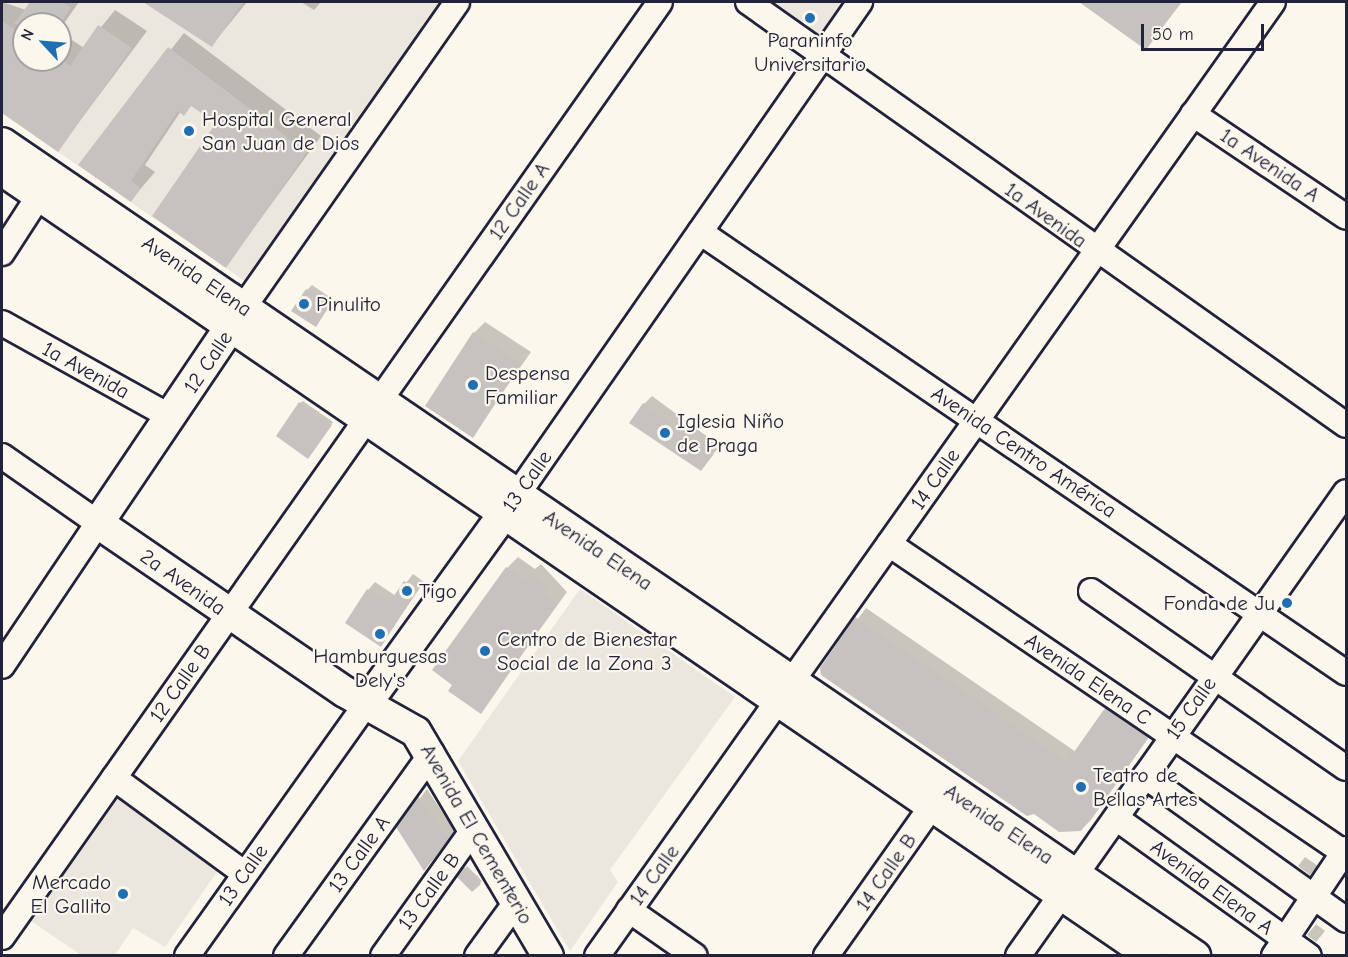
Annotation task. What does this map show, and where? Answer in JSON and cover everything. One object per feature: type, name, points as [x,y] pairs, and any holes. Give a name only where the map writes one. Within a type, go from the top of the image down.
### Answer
[{"type":"main road","name":"Avenida Elena","points":[[2,143],[46,186],[938,797],[1068,885],[1195,956]]},
{"type":"main road","name":"Avenida Elena","points":[[2,170],[46,186]]},
{"type":"main road","name":"12 Calle","points":[[98,523],[238,318]]},
{"type":"main road","name":"13 Calle","points":[[366,704],[511,505]]},
{"type":"main road","name":"2a Avenida","points":[[98,523],[229,614],[366,704]]},
{"type":"main road","points":[[391,671],[424,742]]},
{"type":"main road","name":"Avenida El Cementerio","points":[[366,704],[424,742],[476,827],[548,956]]},
{"type":"main road","name":"Avenida Elena","points":[[1068,885],[1151,956]]},
{"type":"street","name":"12 Calle","points":[[238,318],[457,2]]},
{"type":"street","name":"12 Calle A","points":[[372,409],[660,2]]},
{"type":"street","name":"1a Avenida","points":[[748,2],[824,54],[1096,251],[1347,425]]},
{"type":"street","name":"13 Calle","points":[[511,505],[860,2]]},
{"type":"street","name":"14 Calle","points":[[597,956],[1273,2]]},
{"type":"street","name":"1a Avenida A","points":[[1193,114],[1347,217]]},
{"type":"street","points":[[2,253],[46,186]]},
{"type":"street","name":"Avenida Centro América","points":[[700,232],[1347,673]]},
{"type":"street","name":"1a Avenida","points":[[2,323],[171,417]]},
{"type":"street","name":"12 Calle B","points":[[2,937],[372,409]]},
{"type":"street","name":"2a Avenida","points":[[2,456],[98,523]]},
{"type":"street","name":"15 Calle","points":[[1018,956],[1212,677],[1347,492]]},
{"type":"street","name":"12 Calle","points":[[2,666],[98,523]]},
{"type":"street","name":"Avenida Elena C","points":[[889,544],[1346,852]]},
{"type":"street","points":[[1091,591],[1212,677],[1347,768]]},
{"type":"street","name":"13 Calle","points":[[187,956],[366,704]]},
{"type":"street","name":"13 Calle A","points":[[286,956],[424,742]]},
{"type":"street","points":[[1145,776],[1313,898],[1347,920]]},
{"type":"street","points":[[114,778],[244,873]]},
{"type":"street","name":"14 Calle B","points":[[826,956],[938,797]]},
{"type":"street","name":"Avenida Elena A","points":[[1116,818],[1279,947],[1309,956]]},
{"type":"street","name":"13 Calle B","points":[[383,956],[476,827]]},
{"type":"street","points":[[1279,947],[1346,852]]},
{"type":"street","points":[[477,956],[517,902]]},
{"type":"street","points":[[629,910],[695,956]]},
{"type":"shaded area","name":"Hospital General San Juan de Dios","points":[[2,2],[440,2],[246,282],[2,113]]},
{"type":"shaded area","name":"Paraninfo Universitario","points":[[761,2],[847,2],[818,37]]},
{"type":"shaded area","points":[[580,589],[735,697],[610,870],[618,882],[570,951],[458,761]]},
{"type":"shaded area","name":"Mercado El Gallito","points":[[114,794],[219,869],[165,947],[133,928],[115,955],[81,955],[28,919]]},
{"type":"building","points":[[30,2],[62,2],[71,7],[68,12],[23,12]]},
{"type":"building","points":[[143,2],[243,2],[212,47]]},
{"type":"building","points":[[1079,2],[1181,2],[1146,50]]},
{"type":"building","points":[[2,21],[12,27],[12,72],[72,72],[72,63],[98,25],[132,48],[58,152],[2,113]]},
{"type":"building","points":[[168,47],[307,152],[226,268],[152,216],[216,123],[191,106],[184,116],[178,111],[131,181],[141,188],[131,202],[78,165]]},
{"type":"building","points":[[306,289],[330,305],[316,327],[291,311]]},
{"type":"building","name":"Despensa Familiar","points":[[473,332],[521,364],[473,438],[425,406]]},
{"type":"building","points":[[299,402],[332,425],[308,459],[276,436]]},
{"type":"building","name":"Iglesia Niño de Praga","points":[[643,403],[713,455],[701,471],[629,423]]},
{"type":"building","name":"Centro de Bienestar Social de la Zona 3","points":[[506,567],[524,580],[529,574],[547,587],[543,593],[557,604],[481,714],[448,691],[452,685],[432,670]]},
{"type":"building","points":[[404,581],[417,590],[381,647],[345,623],[367,589],[389,603]]},
{"type":"building","points":[[855,617],[1067,762],[1105,708],[1148,737],[1081,831],[1059,832],[1034,814],[1027,816],[821,675],[820,668]]},
{"type":"building","points":[[418,796],[448,840],[424,871],[396,827]]},
{"type":"building","points":[[464,867],[481,884],[472,892],[457,877]]},
{"type":"place","name":"Paraninfo Universitario","points":[[810,18]]},
{"type":"place","name":"Hospital General San Juan de Dios","points":[[189,131]]},
{"type":"place","name":"Pinulito","points":[[304,304]]},
{"type":"place","name":"Despensa Familiar","points":[[473,385]]},
{"type":"place","name":"Iglesia Niño de Praga","points":[[665,433]]},
{"type":"place","name":"Tigo","points":[[407,591]]},
{"type":"place","name":"Fonda de Ju","points":[[1287,603]]},
{"type":"place","name":"Hamburguesas Dely's","points":[[380,634]]},
{"type":"place","name":"Centro de Bienestar Social de la Zona 3","points":[[485,651]]},
{"type":"place","name":"Teatro de Bellas Artes","points":[[1081,787]]},
{"type":"place","name":"Mercado El Gallito","points":[[123,894]]}]
